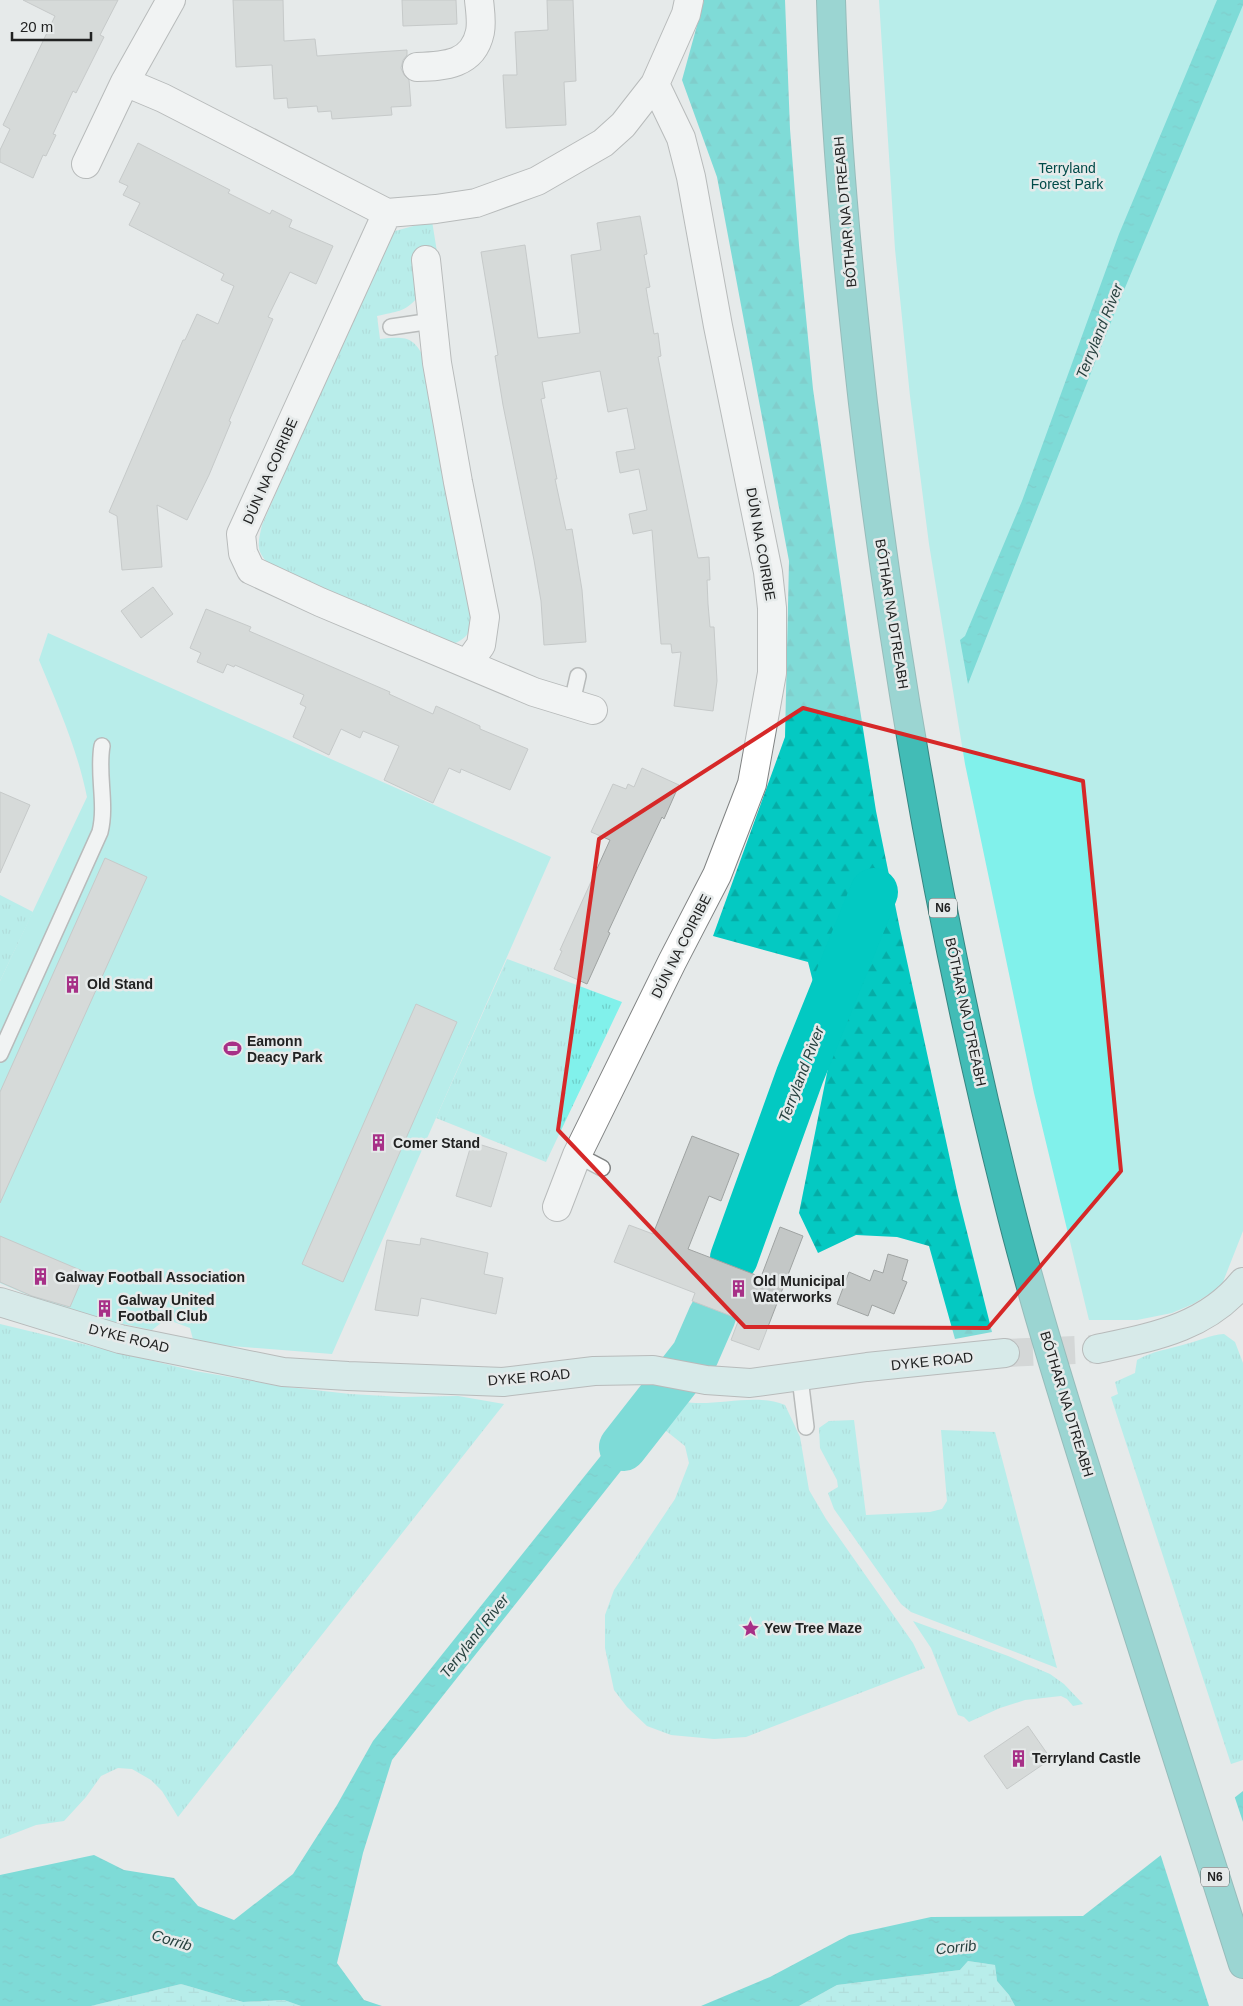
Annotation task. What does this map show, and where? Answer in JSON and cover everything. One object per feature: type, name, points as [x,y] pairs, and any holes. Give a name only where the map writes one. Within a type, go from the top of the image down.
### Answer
[{"type":"highway","name":"BÓTHAR NA DTREABH","points":[[831,0],[839,160],[856,337],[883,564],[932,857],[964,1011],[1008,1201],[1063,1396],[1243,1964]]},
{"type":"street","points":[[86,164],[126,82],[172,0]]},
{"type":"street","points":[[417,67],[442,66],[460,61],[474,48],[480,31],[480,0]]},
{"type":"street","points":[[126,82],[188,111],[387,213],[436,209],[476,203],[537,181],[603,143],[623,125],[655,84],[686,14],[689,0]]},
{"type":"street","name":"DÚN NA COIRIBE","points":[[558,1207],[577,1156],[717,875],[752,784],[772,673],[772,608],[768,572],[718,326],[691,177],[681,138],[655,84]]},
{"type":"street","name":"DÚN NA COIRIBE","points":[[387,213],[241,534],[243,553],[251,570],[320,602],[534,692],[582,706]]},
{"type":"street","points":[[426,260],[437,363],[454,465],[485,617],[481,645],[468,663]]},
{"type":"street","points":[[1097,1349],[1162,1334],[1194,1322],[1219,1307],[1243,1282]]},
{"type":"street","name":"DYKE ROAD","points":[[0,1302],[120,1339],[283,1372],[503,1382],[594,1371],[653,1370],[706,1380],[750,1383],[800,1378],[867,1367],[1005,1353]]},
{"type":"lane","points":[[391,327],[432,321]]},
{"type":"lane","name":"DÚN NA COIRIBE","points":[[578,676],[582,706]]},
{"type":"lane","points":[[0,1054],[100,832],[103,821],[99,760],[102,746]]},
{"type":"lane","points":[[577,1156],[602,1168]]},
{"type":"lane","points":[[800,1378],[806,1427]]},
{"type":"highlighted area","points":[[803,708],[1083,781],[1121,1171],[988,1328],[745,1327],[558,1130],[599,839]]},
{"type":"green space","points":[[704,0],[785,0],[790,129],[813,389],[850,646],[876,811],[900,929],[958,1196],[992,1332],[955,1339],[929,1246],[897,1237],[856,1235],[818,1253],[799,1213],[831,1053],[808,962],[713,936],[785,737],[789,561],[717,177],[682,80]]},
{"type":"green space","name":"Terryland Forest Park","points":[[879,0],[1243,0],[1243,1231],[1221,1287],[1193,1304],[1172,1313],[1137,1320],[1089,1320],[1034,1093],[965,764],[929,544],[910,396],[895,249]]},
{"type":"green space","points":[[432,221],[437,252],[415,257],[418,297],[404,309],[377,316],[380,339],[401,338],[411,341],[420,350],[424,358],[475,612],[468,634],[461,640],[448,646],[270,565],[262,555],[259,546],[262,525],[383,248],[395,231]]},
{"type":"green space","name":"Eamonn Deacy Park","points":[[48,633],[551,857],[332,1354],[194,1343],[190,1328],[166,1319],[152,1330],[67,1312],[0,1283],[0,981],[87,797],[72,744],[39,660]]},
{"type":"green space","points":[[0,895],[33,912],[0,981]]},
{"type":"green space","points":[[507,959],[622,1002],[546,1162],[436,1118]]},
{"type":"green space","points":[[0,1324],[195,1371],[288,1387],[350,1394],[403,1397],[458,1396],[504,1404],[178,1817],[162,1791],[151,1780],[132,1769],[118,1768],[101,1776],[86,1797],[64,1821],[36,1825],[0,1839]]},
{"type":"green space","points":[[1224,1334],[1235,1342],[1243,1363],[1243,1760],[1231,1764],[1111,1397],[1118,1394],[1115,1382],[1135,1373],[1137,1360],[1155,1352]]},
{"type":"green space","points":[[677,1400],[707,1403],[764,1400],[785,1405],[800,1437],[809,1490],[826,1519],[913,1643],[925,1668],[746,1737],[714,1739],[671,1735],[647,1726],[627,1707],[614,1690],[605,1648],[605,1615],[614,1590],[675,1499],[689,1463],[685,1446],[665,1430],[666,1414]]},
{"type":"green space","points":[[854,1420],[866,1515],[930,1512],[942,1509],[947,1501],[941,1430],[995,1432],[1057,1668],[911,1612],[901,1604],[834,1509],[828,1493],[838,1487],[837,1480],[820,1448],[819,1428],[829,1421]]},
{"type":"green space","points":[[913,1621],[1008,1656],[1050,1674],[1064,1684],[1083,1704],[1073,1706],[1067,1699],[1061,1696],[1025,1700],[1000,1708],[969,1722],[964,1717],[958,1715],[931,1648]]},
{"type":"green space","points":[[968,1961],[995,1965],[997,1981],[1009,1995],[1015,2006],[799,2006],[837,1985],[960,1970]]},
{"type":"green space","points":[[181,1984],[243,2002],[284,2000],[301,2006],[91,2006]]},
{"type":"water","points":[[1217,0],[1243,0],[1243,5],[1117,307],[968,684],[960,640],[965,636],[1022,501],[1119,234]]},
{"type":"water","name":"Corrib","points":[[651,1393],[677,1400],[392,1760],[363,1853],[337,1963],[364,2000],[382,2006],[301,2006],[284,2000],[243,2002],[181,1984],[91,2006],[0,2006],[0,1875],[94,1855],[124,1870],[174,1878],[198,1906],[234,1920],[293,1874],[337,1805],[373,1741]]},
{"type":"water","name":"Corrib","points":[[1243,1791],[1243,2006],[1015,2006],[1009,1995],[997,1981],[995,1965],[968,1961],[960,1970],[837,1985],[799,2006],[701,2006],[770,1977],[849,1935],[931,1917],[1083,1916]]},
{"type":"pier","points":[[1234,1795],[1243,1822],[1243,2006],[1209,2006],[1160,1853]]},
{"type":"building","points":[[23,0],[118,0],[100,35],[104,37],[76,93],[73,91],[53,134],[56,135],[46,156],[43,155],[33,178],[0,162],[0,150],[10,129],[3,125],[55,16]]},
{"type":"building","points":[[233,0],[283,0],[284,41],[315,39],[317,56],[407,50],[407,55],[403,60],[401,68],[409,80],[411,106],[391,107],[392,115],[332,119],[331,111],[318,112],[317,106],[288,108],[287,98],[274,99],[272,65],[236,67]]},
{"type":"building","points":[[402,0],[456,0],[457,24],[403,26]]},
{"type":"building","points":[[547,0],[573,0],[576,81],[564,82],[566,125],[506,128],[503,75],[517,75],[515,32],[548,30]]},
{"type":"building","points":[[138,143],[230,190],[228,193],[270,214],[272,210],[292,220],[289,227],[333,246],[316,284],[290,272],[268,317],[273,319],[229,421],[231,422],[209,475],[187,520],[157,505],[162,567],[122,570],[117,516],[109,512],[183,340],[185,340],[197,314],[218,324],[234,286],[221,280],[224,274],[129,225],[140,203],[123,195],[128,186],[119,182]]},
{"type":"building","points":[[640,216],[647,254],[644,255],[650,287],[646,288],[654,334],[658,333],[661,356],[658,357],[671,425],[698,558],[709,557],[710,580],[707,580],[708,604],[710,627],[714,627],[717,681],[713,711],[674,706],[681,652],[672,653],[671,644],[661,644],[652,530],[633,534],[629,514],[647,510],[639,469],[620,473],[616,452],[635,449],[627,408],[608,412],[600,371],[542,382],[545,398],[541,399],[557,479],[555,479],[566,530],[572,529],[582,590],[586,642],[544,645],[541,601],[495,356],[498,355],[481,252],[525,245],[538,338],[580,333],[571,255],[601,250],[597,223]]},
{"type":"building","points":[[153,587],[173,614],[141,638],[121,611]]},
{"type":"building","points":[[206,609],[251,627],[249,631],[390,692],[389,694],[433,714],[436,706],[480,726],[480,729],[528,749],[510,790],[461,769],[460,773],[449,768],[433,803],[384,780],[399,746],[363,731],[360,738],[341,729],[329,755],[293,737],[306,707],[300,704],[304,695],[235,665],[234,667],[227,664],[223,673],[197,662],[201,653],[190,648]]},
{"type":"building","points":[[642,768],[679,785],[608,932],[610,933],[587,984],[554,969],[562,951],[560,950],[610,840],[591,832],[613,784],[626,789],[628,784],[634,787]]},
{"type":"building","points":[[0,792],[30,805],[0,873]]},
{"type":"building","name":"Old Stand","points":[[105,858],[147,877],[0,1203],[0,1092]]},
{"type":"building","name":"Comer Stand","points":[[416,1004],[457,1022],[343,1282],[302,1264]]},
{"type":"building","points":[[692,1136],[739,1154],[721,1201],[709,1196],[688,1249],[761,1277],[780,1227],[803,1236],[759,1350],[731,1340],[739,1319],[692,1301],[695,1293],[614,1262],[629,1225],[653,1234]]},
{"type":"building","points":[[472,1142],[507,1153],[491,1207],[456,1196]]},
{"type":"building","name":"Galway Football Association","points":[[0,1236],[85,1272],[70,1307],[32,1296],[0,1282]]},
{"type":"building","points":[[421,1238],[488,1253],[484,1274],[503,1278],[496,1314],[421,1298],[418,1316],[375,1310],[387,1240],[420,1245]]},
{"type":"building","points":[[888,1254],[908,1260],[902,1280],[907,1282],[894,1314],[872,1305],[868,1316],[837,1304],[849,1272],[870,1281],[874,1270],[883,1273]]},
{"type":"building","name":"Terryland Castle","points":[[1028,1726],[1051,1759],[1007,1789],[984,1756]]},
{"type":"waterway","name":"Terryland River","points":[[734,1258],[800,1075],[874,892]]},
{"type":"waterway","name":"Terryland River","points":[[623,1447],[695,1355],[712,1316]]},
{"type":"tunnel","points":[[1005,1353],[1097,1349]]},
{"type":"place","name":"Old Stand","points":[[73,984]]},
{"type":"place","name":"Eamonn Deacy Park","points":[[233,1049]]},
{"type":"place","name":"Comer Stand","points":[[379,1143]]},
{"type":"place","name":"Galway Football Association","points":[[41,1277]]},
{"type":"place","name":"Old Municipal Waterworks","points":[[739,1289]]},
{"type":"place","name":"Galway United Football Club","points":[[104,1308]]},
{"type":"place","name":"Yew Tree Maze","points":[[750,1628]]},
{"type":"place","name":"Terryland Castle","points":[[1018,1758]]}]
